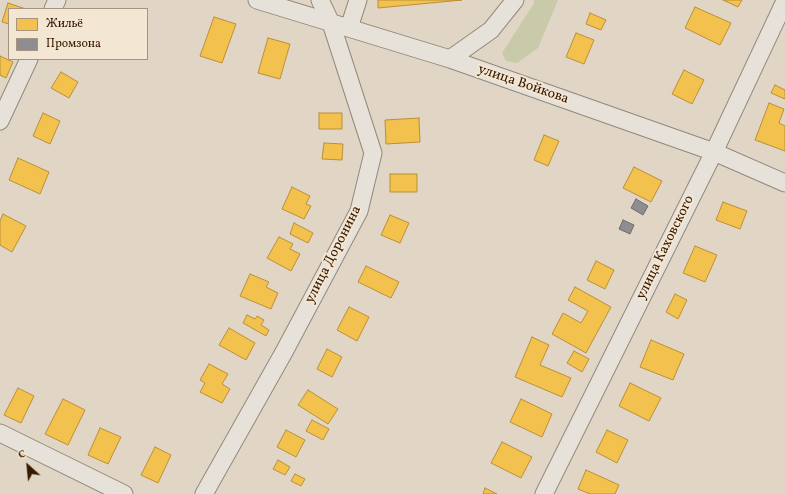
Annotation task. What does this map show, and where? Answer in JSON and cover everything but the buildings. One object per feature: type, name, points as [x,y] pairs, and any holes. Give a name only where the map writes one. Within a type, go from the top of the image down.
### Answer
[{"type":"street","name":"улица Войкова","points":[[257,0],[450,60],[714,152],[785,183]]},
{"type":"street","name":"улица Доронина","points":[[204,494],[284,352],[359,211],[373,152],[331,23],[320,0]]},
{"type":"street","points":[[349,28],[358,0]]},
{"type":"street","points":[[450,60],[491,30],[516,0]]},
{"type":"street","name":"улица Каховского","points":[[544,494],[714,152],[785,2]]},
{"type":"street","points":[[0,121],[29,60]]},
{"type":"street","points":[[0,433],[124,494]]},
{"type":"green space","points":[[534,0],[558,0],[538,48],[517,63],[506,61],[502,53],[534,3]]}]
